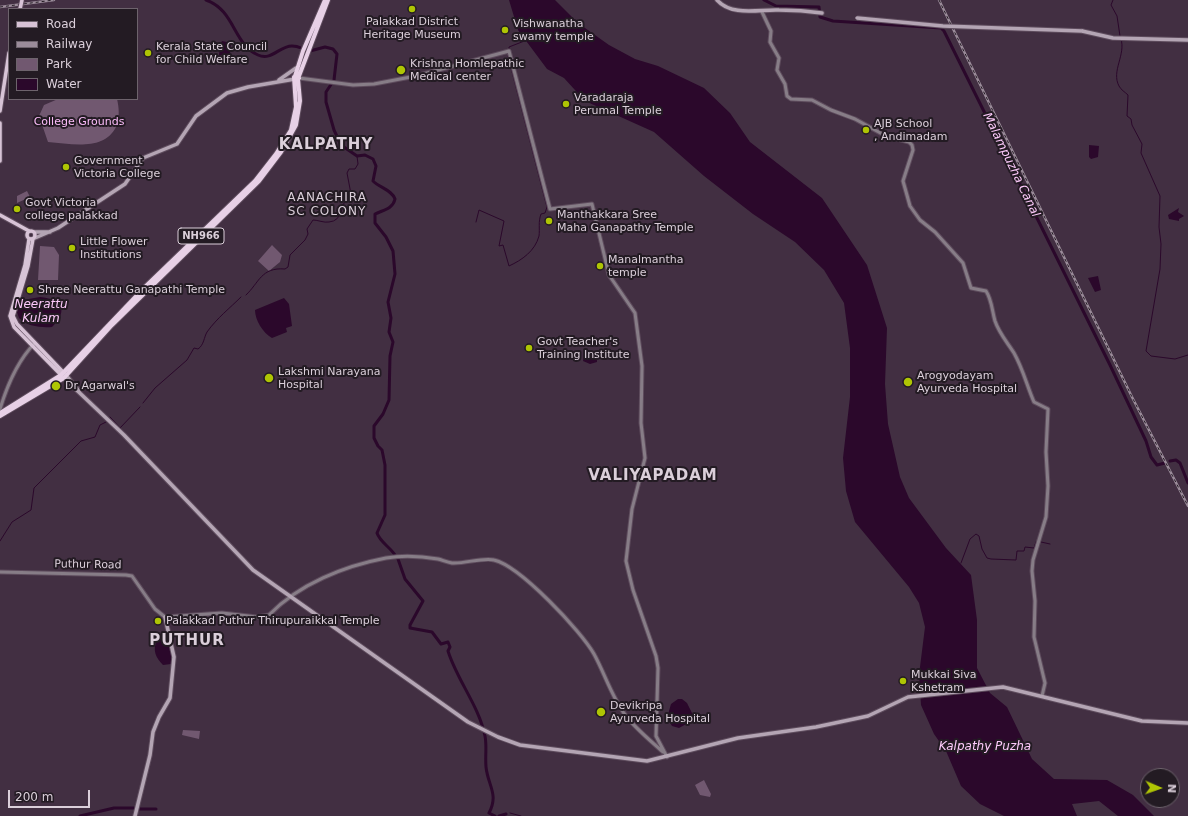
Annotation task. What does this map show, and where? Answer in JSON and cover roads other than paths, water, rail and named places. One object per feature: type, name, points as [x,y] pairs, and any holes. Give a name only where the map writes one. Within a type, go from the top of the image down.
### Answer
[{"type":"highway","name":"NH966","points":[[0,416],[63,375],[249,191],[273,164],[287,143],[296,125],[300,100],[296,68],[326,0]]},
{"type":"highway","name":"NH966","points":[[297,78],[326,0]]},
{"type":"highway","name":"NH966","points":[[0,413],[63,375]]},
{"type":"main road","points":[[718,0],[726,7],[750,12],[762,12],[777,9],[821,13]]},
{"type":"main road","points":[[857,18],[943,26],[1082,32],[1121,38],[1188,40]]},
{"type":"main road","points":[[0,111],[8,58]]},
{"type":"main road","points":[[275,83],[296,68]]},
{"type":"main road","points":[[32,239],[51,232],[125,184],[143,158],[177,144],[196,116],[227,94],[297,78]]},
{"type":"main road","points":[[0,123],[0,161]]},
{"type":"main road","points":[[0,216],[28,232],[51,232]]},
{"type":"main road","points":[[28,232],[27,236],[32,239]]},
{"type":"main road","points":[[34,232],[28,266],[13,316],[17,324],[34,344],[124,435],[252,570],[475,725],[508,741],[535,748],[650,761],[738,738],[816,727],[868,716],[898,700],[914,696],[1003,687],[1142,721],[1188,723]]},
{"type":"main road","points":[[135,816],[150,755],[153,732],[159,717],[167,705],[171,692],[174,657],[165,617]]},
{"type":"street","points":[[762,12],[770,28],[770,42],[779,58],[777,70],[785,84],[787,96],[791,99],[812,100],[831,110],[875,128],[880,133],[909,142],[912,145],[903,181],[910,206],[920,220],[935,232],[963,263],[971,288],[986,291],[990,296],[995,321],[1000,334],[1014,354],[1028,383],[1034,402],[1048,409],[1046,452],[1048,486],[1046,517],[1033,560],[1032,571],[1035,601],[1034,637],[1045,683],[1042,696]]},
{"type":"street","points":[[297,78],[353,85],[374,84],[416,76],[509,51],[550,209],[592,204],[608,275],[635,313],[642,366],[640,423],[645,458],[632,509],[626,561],[633,590],[656,656],[658,672],[656,736],[667,757]]},
{"type":"street","points":[[0,410],[8,385],[15,370],[34,344]]},
{"type":"street","points":[[165,617],[222,613],[269,616],[279,604],[318,580],[340,571],[385,559],[403,556],[439,559],[451,562],[494,560],[512,569],[538,591],[585,640],[594,654],[626,716],[667,757]]},
{"type":"street","name":"Puthur Road","points":[[0,572],[126,574],[132,576],[154,609],[165,617]]},
{"type":"water","name":"Kalpathy Puzha","points":[[509,0],[555,0],[578,23],[609,45],[635,59],[658,66],[704,88],[730,113],[750,142],[822,198],[867,265],[887,328],[885,384],[888,424],[900,477],[909,498],[946,548],[971,575],[977,620],[977,668],[990,693],[1007,707],[1032,759],[1054,779],[1107,780],[1133,795],[1140,802],[1140,808],[1146,808],[1154,816],[1118,816],[1099,801],[1072,804],[1077,816],[1004,816],[980,804],[961,786],[946,751],[934,734],[921,705],[919,675],[925,627],[919,603],[909,587],[855,522],[846,491],[843,458],[850,397],[850,348],[844,303],[824,270],[795,242],[753,214],[704,176],[654,132],[585,101],[564,78],[547,69],[518,30]]},
{"type":"water","points":[[222,41],[231,43],[230,55],[219,55]]},
{"type":"water","points":[[1089,145],[1099,146],[1098,157],[1091,159],[1089,157]]},
{"type":"water","points":[[1179,208],[1178,212],[1184,216],[1179,219],[1179,221],[1169,219],[1168,215]]},
{"type":"water","points":[[1098,276],[1101,290],[1095,292],[1088,278]]},
{"type":"water","name":"Neerattu Kulam","points":[[40,297],[54,300],[61,306],[60,315],[52,327],[34,326],[22,321],[19,318],[17,312],[23,300]]},
{"type":"water","points":[[284,298],[289,304],[292,326],[286,328],[287,332],[272,338],[260,326],[256,318],[255,310]]},
{"type":"water","points":[[591,352],[597,352],[597,362],[590,364],[583,361],[584,357]]},
{"type":"water","points":[[166,637],[171,651],[171,664],[163,665],[158,660],[155,647],[157,640]]},
{"type":"water","points":[[678,699],[682,699],[687,703],[693,715],[690,722],[679,728],[672,726],[667,718],[671,704]]},
{"type":"waterway","points":[[206,0],[216,5],[223,11],[243,43],[258,55],[271,55],[283,48],[293,46],[301,48]]},
{"type":"waterway","name":"Malampuzha Canal","points":[[764,0],[776,6],[819,7],[820,17],[833,21],[941,28],[944,31],[1110,365],[1146,441],[1151,457],[1157,465],[1165,463]]},
{"type":"waterway","points":[[1113,0],[1111,5],[1117,16],[1120,36]]},
{"type":"waterway","points":[[1121,39],[1122,51],[1117,69],[1117,80],[1122,90],[1128,95],[1127,116],[1131,119],[1132,125],[1142,144],[1141,153],[1160,196],[1160,269],[1146,351],[1151,356],[1175,359],[1188,355]]},
{"type":"waterway","points":[[509,50],[509,47],[527,40]]},
{"type":"waterway","points":[[310,51],[325,47],[333,49],[337,54],[334,80]]},
{"type":"waterway","points":[[476,222],[479,210],[504,221],[499,246],[503,245],[509,266],[519,261],[531,251],[539,236],[541,214],[545,213],[547,207],[508,56]]},
{"type":"waterway","points":[[332,83],[326,92],[326,102],[334,130],[341,145],[357,156],[365,155],[373,159],[376,166],[373,181],[389,191],[395,199],[390,207],[375,214],[375,223],[386,237],[393,251],[395,274],[388,302],[391,318],[389,332],[393,342],[390,356],[389,400],[383,414],[374,426],[374,438],[382,450],[385,465],[385,515],[377,533],[380,539],[395,555]]},
{"type":"waterway","points":[[351,194],[347,173],[349,169],[355,169],[358,164],[357,156]]},
{"type":"waterway","points":[[246,295],[266,273],[288,267],[290,255],[305,240],[308,234],[307,229],[313,220],[327,222],[337,219],[347,197]]},
{"type":"waterway","points":[[143,403],[155,388],[187,360],[194,348],[198,349],[200,347],[211,327],[241,297]]},
{"type":"waterway","points":[[110,417],[120,428],[140,407]]},
{"type":"waterway","points":[[0,541],[12,522],[31,510],[34,488],[81,441],[95,437],[100,425],[106,422]]},
{"type":"waterway","name":"Malampuzha Canal","points":[[1170,461],[1176,460],[1180,463],[1188,483]]},
{"type":"waterway","points":[[961,563],[970,539],[976,534],[979,536],[982,549],[987,558],[991,559],[1016,560],[1017,551],[1024,551],[1025,547],[1034,548],[1036,542]]},
{"type":"waterway","points":[[1041,542],[1050,544]]},
{"type":"waterway","points":[[398,559],[405,579],[423,601],[410,625],[410,628],[432,632],[441,644],[448,642],[450,647],[448,651],[452,662],[478,714],[486,740],[486,767],[493,795],[492,806],[489,813],[495,816]]},
{"type":"waterway","points":[[80,816],[114,808],[134,808]]},
{"type":"waterway","points":[[139,809],[156,809]]},
{"type":"waterway","points":[[510,813],[521,816]]},
{"type":"waterway","points":[[499,816],[506,814]]},
{"type":"railway","points":[[0,7],[54,0]]},
{"type":"railway","points":[[939,0],[1132,397],[1188,506]]},
{"type":"place","name":"Palakkad District Heritage Museum","points":[[412,9]]},
{"type":"place","name":"Vishwanatha swamy temple","points":[[505,30]]},
{"type":"place","name":"Kerala State Council for Child Welfare","points":[[148,53]]},
{"type":"place","name":"Krishna Homlepathic Medical center","points":[[401,70]]},
{"type":"place","name":"Varadaraja Perumal Temple","points":[[566,104]]},
{"type":"place","name":"AJB School , Andimadam","points":[[866,130]]},
{"type":"place","name":"Government Victoria College","points":[[66,167]]},
{"type":"place","name":"Govt Victoria college palakkad","points":[[17,209]]},
{"type":"place","name":"Manthakkara Sree Maha Ganapathy Temple","points":[[549,221]]},
{"type":"place","name":"Little Flower Institutions","points":[[72,248]]},
{"type":"place","name":"Manalmantha temple","points":[[600,266]]},
{"type":"place","name":"Shree Neerattu Ganapathi Temple","points":[[30,290]]},
{"type":"place","name":"Govt Teacher's Training Institute","points":[[529,348]]},
{"type":"place","name":"Lakshmi Narayana Hospital","points":[[269,378]]},
{"type":"place","name":"Arogyodayam Ayurveda Hospital","points":[[908,382]]},
{"type":"place","name":"Dr Agarwal's","points":[[56,386]]},
{"type":"place","name":"Palakkad Puthur Thirupuraikkal Temple","points":[[158,621]]},
{"type":"place","name":"Mukkai Siva Kshetram","points":[[903,681]]},
{"type":"place","name":"Devikripa Ayurveda Hospital","points":[[601,712]]},
{"type":"district","name":"KALPATHY","points":[[326,145]]},
{"type":"district","name":"AANACHIRA SC COLONY","points":[[327,205]]},
{"type":"district","name":"VALIYAPADAM","points":[[653,476]]},
{"type":"district","name":"PUTHUR","points":[[187,641]]},
{"type":"park label","name":"College Grounds","points":[[79,122]]}]
